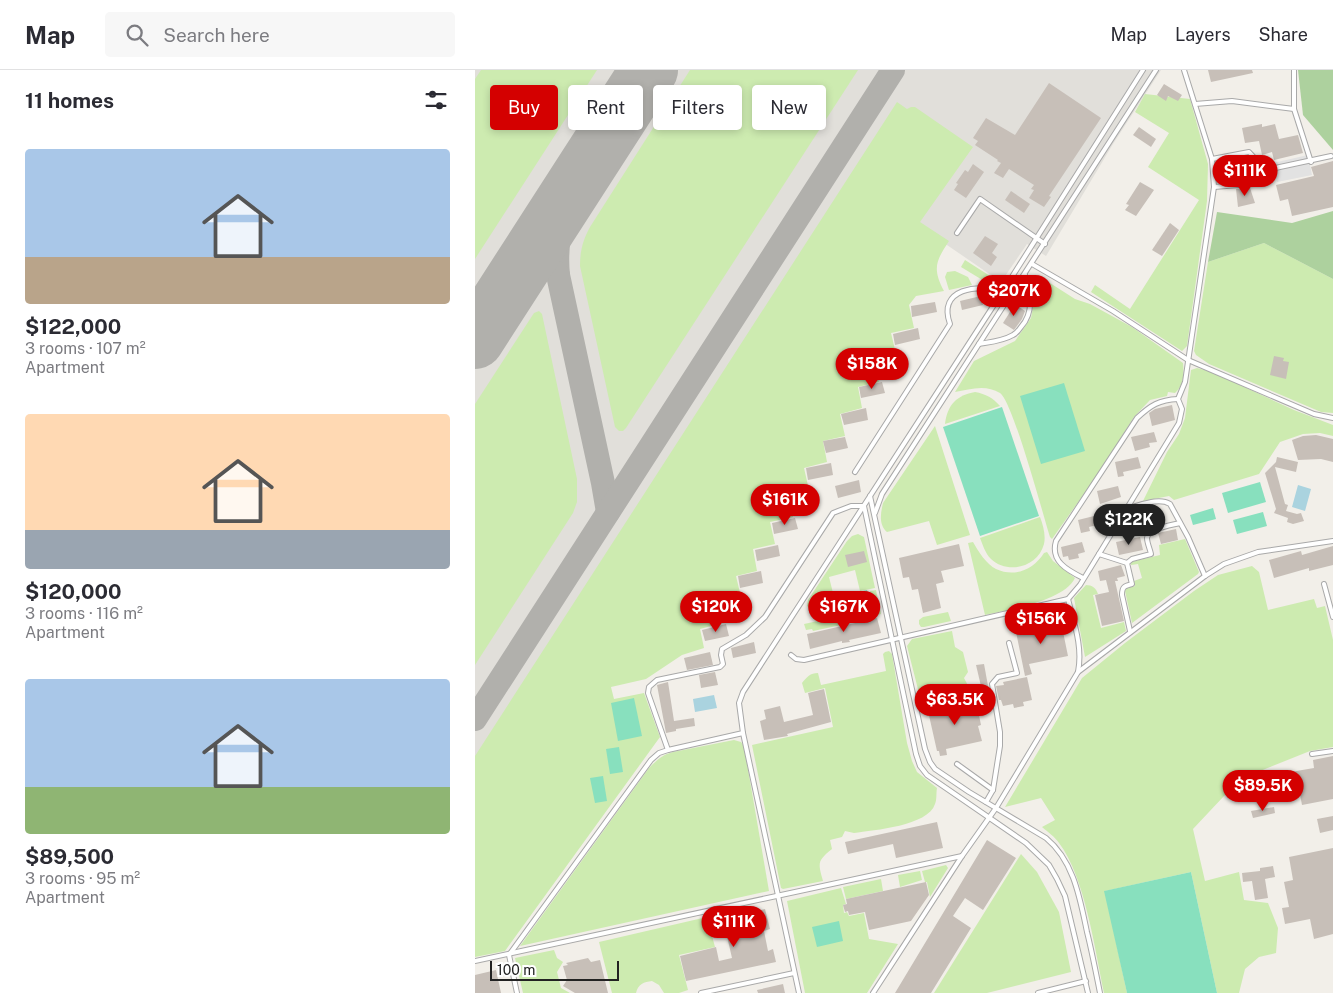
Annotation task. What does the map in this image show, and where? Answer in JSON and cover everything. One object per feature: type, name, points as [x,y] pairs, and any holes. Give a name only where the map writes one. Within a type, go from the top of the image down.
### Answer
[{"type":"lane","points":[[799,993],[743,733],[739,703],[743,692],[1003,291],[1143,70]]},
{"type":"lane","points":[[875,516],[883,494],[1156,70]]},
{"type":"lane","points":[[791,655],[796,659],[804,660],[1068,599],[1083,578],[1128,508],[1179,422],[1182,409],[1178,399],[1185,382],[1214,187],[1212,159],[1184,70]]},
{"type":"lane","points":[[1294,70],[1294,109],[1311,162]]},
{"type":"lane","points":[[1195,104],[1232,101],[1294,109]]},
{"type":"lane","points":[[1212,159],[1249,152],[1266,170]]},
{"type":"lane","points":[[1214,187],[1251,184],[1266,170],[1311,162],[1331,156]]},
{"type":"lane","points":[[957,233],[980,199],[1045,244]]},
{"type":"lane","points":[[1032,264],[1113,311],[1188,360],[1314,414],[1333,418]]},
{"type":"lane","points":[[979,344],[1001,340],[1015,334],[1025,323],[1031,308],[1025,276]]},
{"type":"lane","points":[[855,472],[949,324],[947,305],[951,298],[966,290],[981,287],[1003,291]]},
{"type":"lane","points":[[1083,578],[1067,570],[1057,560],[1054,548],[1056,541],[1137,418],[1151,405],[1166,400],[1178,399]]},
{"type":"lane","points":[[870,496],[925,750],[930,762],[935,769],[1056,846],[1074,879],[1101,993]]},
{"type":"lane","points":[[1128,508],[1165,501],[1170,504],[1205,576]]},
{"type":"lane","points":[[668,750],[648,693],[649,687],[657,680],[720,668],[723,664],[722,649],[746,635],[765,617],[833,513],[851,506],[864,506]]},
{"type":"lane","points":[[864,506],[920,766],[927,775],[1026,843],[1049,865],[1065,896],[1088,993]]},
{"type":"lane","points":[[1127,563],[1132,559],[1151,554],[1147,537],[1149,533],[1153,530],[1180,523]]},
{"type":"lane","points":[[868,526],[876,524]]},
{"type":"lane","points":[[1078,672],[1130,631],[1224,564],[1258,552],[1333,542]]},
{"type":"lane","points":[[1099,554],[1127,563]]},
{"type":"lane","points":[[1127,563],[1132,584],[1125,586],[1121,590],[1130,631]]},
{"type":"lane","points":[[1324,584],[1333,617]]},
{"type":"lane","points":[[873,993],[995,808],[1078,672],[1081,658],[1068,599]]},
{"type":"lane","points":[[986,802],[993,790],[1000,746],[1000,732],[992,684],[998,677],[1017,673],[1009,643]]},
{"type":"lane","points":[[517,993],[509,954],[651,760],[659,753],[668,750],[743,733]]},
{"type":"lane","points":[[1312,754],[1333,750]]},
{"type":"lane","points":[[957,764],[993,790]]},
{"type":"lane","points":[[475,962],[962,856]]},
{"type":"lane","points":[[701,993],[794,973]]},
{"type":"lane","points":[[1038,993],[1050,992],[1085,982]]},
{"type":"shaded area","points":[[475,70],[1161,70],[1113,144],[1046,256],[1027,244],[1001,282],[893,208],[475,847]]},
{"type":"shaded area","points":[[1308,155],[1312,175],[1277,182],[1273,163]]},
{"type":"green space","points":[[481,70],[597,70],[587,85],[568,85],[568,115],[475,259],[475,79]]},
{"type":"green space","points":[[690,70],[858,70],[826,119],[826,85],[752,85],[752,130],[819,130],[626,428],[623,431],[619,431],[615,427],[580,266],[581,250],[590,227],[653,128],[653,130],[742,130],[742,85],[680,85]]},
{"type":"green space","points":[[1298,70],[1333,70],[1333,150],[1303,115]]},
{"type":"green space","points":[[1145,94],[1190,99],[1208,164],[1207,201],[1187,346],[1182,351],[1091,292],[1095,285],[1130,309],[1199,200],[1148,167],[1169,133],[1135,112]]},
{"type":"green space","points":[[897,102],[907,109],[915,107],[973,147],[920,222],[949,241],[937,265],[938,276],[944,291],[916,296],[909,305],[914,328],[891,333],[896,354],[874,359],[879,382],[858,387],[862,408],[840,414],[845,436],[823,441],[827,462],[804,468],[809,490],[788,495],[793,517],[770,522],[775,544],[753,549],[757,571],[736,576],[741,597],[718,603],[722,623],[700,629],[704,648],[682,655],[646,679],[611,687],[614,699],[644,693],[660,737],[505,951],[475,957],[475,756]]},
{"type":"green space","points":[[1333,211],[1333,279],[1264,243],[1208,262],[1217,212],[1292,223]]},
{"type":"green space","points":[[1264,243],[1333,279],[1333,413],[1321,412],[1209,364],[1196,355],[1194,351],[1208,262]]},
{"type":"green space","points":[[965,260],[1001,283],[994,287],[961,267]]},
{"type":"green space","points":[[955,271],[968,277],[972,285],[949,290],[945,277],[947,272]]},
{"type":"green space","points":[[1039,276],[1075,299],[1090,304],[1132,327],[1183,363],[1183,379],[1178,390],[1175,393],[1168,392],[1167,396],[1150,400],[1134,417],[1096,477],[1052,539],[1020,437],[1006,401],[995,390],[984,388],[955,392],[974,361],[1015,341],[1031,318]]},
{"type":"green space","points":[[539,311],[542,314],[577,479],[577,502],[573,513],[475,665],[475,404],[534,313]]},
{"type":"green space","points":[[1197,368],[1212,372],[1294,410],[1333,425],[1333,436],[1320,433],[1303,434],[1280,442],[1259,474],[1174,500],[1169,496],[1143,501],[1167,452],[1179,434],[1185,418],[1191,370]]},
{"type":"green space","points":[[1064,383],[1085,451],[1041,464],[1020,396]]},
{"type":"green space","points":[[975,392],[989,397],[1000,406],[945,424],[948,411],[954,402],[958,398]]},
{"type":"green space","points":[[1002,407],[1039,516],[980,536],[943,427]]},
{"type":"green space","points":[[935,426],[970,535],[937,545],[929,521],[887,532],[882,525],[881,518],[883,503]]},
{"type":"green space","points":[[1260,482],[1266,502],[1228,513],[1222,493]]},
{"type":"green space","points":[[1213,508],[1216,519],[1193,525],[1190,515]]},
{"type":"green space","points":[[1263,512],[1267,526],[1237,534],[1233,520]]},
{"type":"green space","points":[[1040,517],[1045,541],[1041,552],[1036,558],[1022,566],[1006,567],[989,557],[980,538]]},
{"type":"green space","points":[[858,534],[864,537],[875,588],[860,591],[855,570],[829,577],[834,597],[833,602],[810,608],[807,606],[808,600],[847,541],[852,536]]},
{"type":"green space","points":[[1185,539],[1199,572],[1198,574],[1132,623],[1125,591],[1126,588],[1135,586],[1134,581],[1142,578],[1138,564],[1131,565],[1131,562],[1160,555],[1159,545]]},
{"type":"green space","points":[[973,542],[989,564],[1003,572],[1010,573],[1023,570],[1035,564],[1047,552],[1053,561],[1075,578],[1060,593],[1048,598],[1021,607],[985,615],[968,543]]},
{"type":"green space","points":[[1252,566],[1259,572],[1268,610],[1314,599],[1317,608],[1325,606],[1333,640],[1333,747],[1310,751],[1240,779],[1193,829],[1205,881],[1239,872],[1244,900],[1268,903],[1278,928],[1276,953],[1259,957],[1245,969],[1239,993],[1217,993],[1191,872],[1105,891],[1127,993],[1104,993],[1093,936],[1076,875],[1059,843],[1042,827],[1055,820],[1041,798],[1005,807],[1082,678],[1125,643],[1218,575]]},
{"type":"green space","points":[[1086,585],[1093,587],[1098,594],[1093,595],[1101,628],[1124,622],[1126,631],[1085,657],[1074,598]]},
{"type":"green space","points":[[867,590],[872,608],[838,617],[833,598]]},
{"type":"green space","points":[[876,590],[881,614],[869,617],[869,619],[813,631],[812,629],[806,630],[804,624],[874,609],[870,591]]},
{"type":"green space","points":[[948,612],[951,621],[924,627],[921,627],[919,624],[919,620],[923,617]]},
{"type":"green space","points":[[952,631],[955,647],[963,652],[968,672],[964,678],[973,695],[922,705],[907,646],[912,639]]},
{"type":"green space","points":[[889,651],[892,654],[907,743],[912,761],[917,772],[937,788],[935,804],[922,817],[899,826],[854,833],[845,831],[842,837],[830,840],[832,849],[821,860],[820,870],[823,881],[783,889],[781,888],[752,745],[833,727],[825,688],[805,693],[802,683],[815,673],[818,673],[821,685],[886,671],[883,654]]},
{"type":"green space","points":[[634,698],[642,736],[618,741],[611,703]]},
{"type":"green space","points":[[734,740],[741,742],[744,746],[769,891],[520,946],[649,768],[657,760],[673,752]]},
{"type":"green space","points":[[619,747],[623,772],[610,774],[606,749]]},
{"type":"green space","points":[[603,776],[607,801],[595,803],[590,778]]},
{"type":"green space","points":[[1021,854],[1037,872],[1059,912],[1071,972],[987,993],[934,993]]},
{"type":"green space","points":[[946,865],[948,868],[930,897],[927,882],[925,882],[922,871]]},
{"type":"green space","points":[[920,871],[922,880],[900,887],[898,875]]},
{"type":"green space","points":[[1191,872],[1217,993],[1127,993],[1104,891]]},
{"type":"green space","points":[[881,879],[883,891],[846,899],[843,887]]},
{"type":"green space","points":[[841,888],[846,904],[843,905],[844,913],[847,912],[849,916],[864,913],[869,939],[898,944],[867,993],[805,993],[787,901]]},
{"type":"green space","points":[[707,917],[715,947],[679,955],[688,990],[679,993],[664,993],[659,985],[652,981],[638,987],[636,993],[612,993],[599,942]]},
{"type":"green space","points":[[839,921],[843,941],[817,947],[812,927]]},
{"type":"green space","points":[[554,950],[557,958],[563,962],[557,972],[561,988],[570,993],[523,993],[515,958]]},
{"type":"water","points":[[1298,485],[1311,489],[1305,511],[1292,507]]},
{"type":"water","points":[[714,695],[717,708],[695,712],[693,699]]},
{"type":"building","points":[[1208,70],[1252,70],[1253,73],[1211,82]]},
{"type":"building","points":[[1049,83],[1101,118],[1049,196],[1051,197],[1044,207],[1029,198],[1034,190],[1031,189],[1034,185],[1009,169],[1003,178],[994,173],[1001,163],[975,145],[978,141],[973,138],[986,118],[1015,135]]},
{"type":"building","points":[[1164,84],[1182,95],[1178,101],[1168,96],[1166,101],[1157,95]]},
{"type":"building","points":[[1262,124],[1262,127],[1275,124],[1279,139],[1298,135],[1303,153],[1274,160],[1272,152],[1262,155],[1259,141],[1245,143],[1242,128]]},
{"type":"building","points":[[1139,127],[1156,139],[1151,147],[1133,135]]},
{"type":"building","points":[[1333,161],[1333,207],[1292,216],[1288,199],[1280,201],[1276,185],[1314,176],[1311,167]]},
{"type":"building","points":[[1245,162],[1249,180],[1234,182],[1231,165]]},
{"type":"building","points":[[973,164],[984,172],[966,198],[954,190],[958,184],[956,183],[965,170],[968,172]]},
{"type":"building","points":[[1140,182],[1154,190],[1136,216],[1125,210],[1129,205],[1126,204]]},
{"type":"building","points":[[1250,188],[1255,203],[1238,207],[1236,189]]},
{"type":"building","points":[[1011,191],[1030,204],[1024,213],[1005,200]]},
{"type":"building","points":[[1170,223],[1179,230],[1162,256],[1152,250]]},
{"type":"building","points":[[985,236],[998,244],[992,253],[997,257],[991,266],[973,253]]},
{"type":"building","points":[[981,296],[983,305],[962,310],[960,301]]},
{"type":"building","points":[[935,302],[937,312],[912,317],[911,306]]},
{"type":"building","points":[[1015,304],[1025,311],[1014,330],[1003,323]]},
{"type":"building","points":[[918,328],[920,339],[895,345],[893,334]]},
{"type":"building","points":[[900,355],[902,366],[878,371],[875,360]]},
{"type":"building","points":[[1274,356],[1284,358],[1283,361],[1289,362],[1286,379],[1270,375]]},
{"type":"building","points":[[882,382],[885,393],[861,398],[859,387]]},
{"type":"building","points":[[1172,405],[1175,420],[1152,426],[1149,413],[1155,409]]},
{"type":"building","points":[[866,408],[868,420],[844,425],[841,414]]},
{"type":"building","points":[[1154,432],[1157,442],[1149,443],[1150,447],[1135,451],[1131,437]]},
{"type":"building","points":[[1316,435],[1333,439],[1333,462],[1321,459],[1298,460],[1292,440],[1303,436]]},
{"type":"building","points":[[845,437],[848,448],[826,453],[823,441]]},
{"type":"building","points":[[1138,457],[1141,468],[1123,472],[1124,476],[1118,477],[1115,462]]},
{"type":"building","points":[[1277,457],[1298,462],[1296,472],[1275,467],[1285,504],[1288,505],[1286,511],[1297,514],[1301,513],[1304,521],[1293,524],[1287,522],[1288,518],[1274,513],[1276,509],[1265,473],[1276,462]]},
{"type":"building","points":[[831,463],[833,475],[808,480],[806,468]]},
{"type":"building","points":[[859,480],[861,492],[838,498],[835,486]]},
{"type":"building","points":[[1118,486],[1121,497],[1100,504],[1097,491]]},
{"type":"building","points":[[813,490],[815,502],[791,507],[789,495]]},
{"type":"building","points":[[1158,509],[1162,524],[1138,529],[1135,515]]},
{"type":"building","points":[[1102,514],[1105,523],[1089,527],[1090,531],[1081,533],[1078,520]]},
{"type":"building","points":[[795,518],[798,529],[774,534],[772,523]]},
{"type":"building","points":[[1176,529],[1178,540],[1161,544],[1158,533]]},
{"type":"building","points":[[1140,537],[1143,550],[1119,555],[1116,542]]},
{"type":"building","points":[[1082,542],[1085,552],[1078,554],[1079,558],[1069,560],[1068,556],[1063,557],[1061,547]]},
{"type":"building","points":[[959,544],[964,566],[941,571],[944,582],[936,584],[941,608],[923,613],[918,589],[912,590],[909,577],[903,578],[899,558]]},
{"type":"building","points":[[778,545],[780,556],[757,561],[755,550]]},
{"type":"building","points":[[1333,546],[1333,565],[1309,571],[1309,568],[1274,578],[1269,560],[1301,551],[1302,555]]},
{"type":"building","points":[[864,551],[867,562],[848,567],[845,555]]},
{"type":"building","points":[[1121,565],[1125,576],[1117,578],[1118,581],[1115,581],[1124,621],[1102,626],[1095,595],[1109,592],[1106,580],[1100,581],[1098,571]]},
{"type":"building","points":[[761,571],[763,583],[740,588],[738,576]]},
{"type":"building","points":[[743,598],[746,609],[722,615],[719,603]]},
{"type":"building","points":[[877,618],[881,633],[849,640],[850,642],[842,643],[842,641],[810,649],[807,634]]},
{"type":"building","points":[[1061,622],[1068,656],[1029,664],[1032,674],[1025,676],[1016,632]]},
{"type":"building","points":[[726,624],[729,636],[705,641],[702,630]]},
{"type":"building","points":[[754,642],[756,653],[733,658],[731,648]]},
{"type":"building","points":[[710,652],[713,665],[687,670],[684,658]]},
{"type":"building","points":[[984,664],[991,702],[985,703],[976,665]]},
{"type":"building","points":[[715,672],[718,685],[701,688],[699,675]]},
{"type":"building","points":[[1027,677],[1032,700],[1023,702],[1024,706],[1014,708],[1013,704],[1003,706],[1001,700],[999,700],[996,686],[1004,685],[1003,682]]},
{"type":"building","points":[[668,682],[674,721],[694,718],[695,726],[676,729],[676,731],[666,733],[657,685]]},
{"type":"building","points":[[824,689],[831,722],[787,734],[788,736],[764,740],[760,721],[766,719],[764,710],[780,706],[784,722],[813,715],[808,693]]},
{"type":"building","points":[[976,701],[981,725],[978,726],[982,741],[946,749],[947,755],[940,756],[939,751],[937,751],[928,711]]},
{"type":"building","points":[[1333,756],[1333,799],[1302,805],[1298,784],[1251,793],[1249,779],[1314,768],[1313,760]]},
{"type":"building","points":[[1274,807],[1275,813],[1253,818],[1251,811]]},
{"type":"building","points":[[1333,816],[1333,830],[1320,833],[1317,819]]},
{"type":"building","points":[[937,822],[943,848],[896,858],[893,844],[848,854],[845,842]]},
{"type":"building","points":[[987,840],[1016,858],[983,910],[965,898],[953,916],[971,928],[931,993],[895,993]]},
{"type":"building","points":[[1333,848],[1333,934],[1314,939],[1310,919],[1285,924],[1282,908],[1289,907],[1284,882],[1293,880],[1289,857]]},
{"type":"building","points":[[1273,866],[1275,877],[1265,879],[1268,898],[1255,900],[1252,881],[1243,882],[1242,873],[1260,871],[1260,868]]},
{"type":"building","points":[[926,882],[929,895],[911,921],[869,930],[865,912],[849,915],[848,911],[845,912],[843,905],[847,904],[846,899]]},
{"type":"building","points":[[765,909],[770,929],[764,931],[768,951],[773,949],[776,962],[686,981],[680,956],[716,947],[719,961],[732,958],[723,919]]},
{"type":"building","points":[[588,958],[591,962],[600,960],[608,993],[575,993],[563,986],[567,980],[563,966],[568,965],[566,963]]},
{"type":"building","points":[[496,970],[501,993],[475,993],[475,975]]},
{"type":"building","points":[[783,984],[785,993],[758,993],[757,990]]},
{"type":"taxiway","points":[[475,719],[893,70]]},
{"type":"taxiway","points":[[558,275],[559,235],[566,211],[582,174]]},
{"type":"taxiway","points":[[516,277],[527,268],[537,264],[547,266],[558,275],[608,512]]},
{"type":"runway","points":[[475,340],[649,70]]}]
